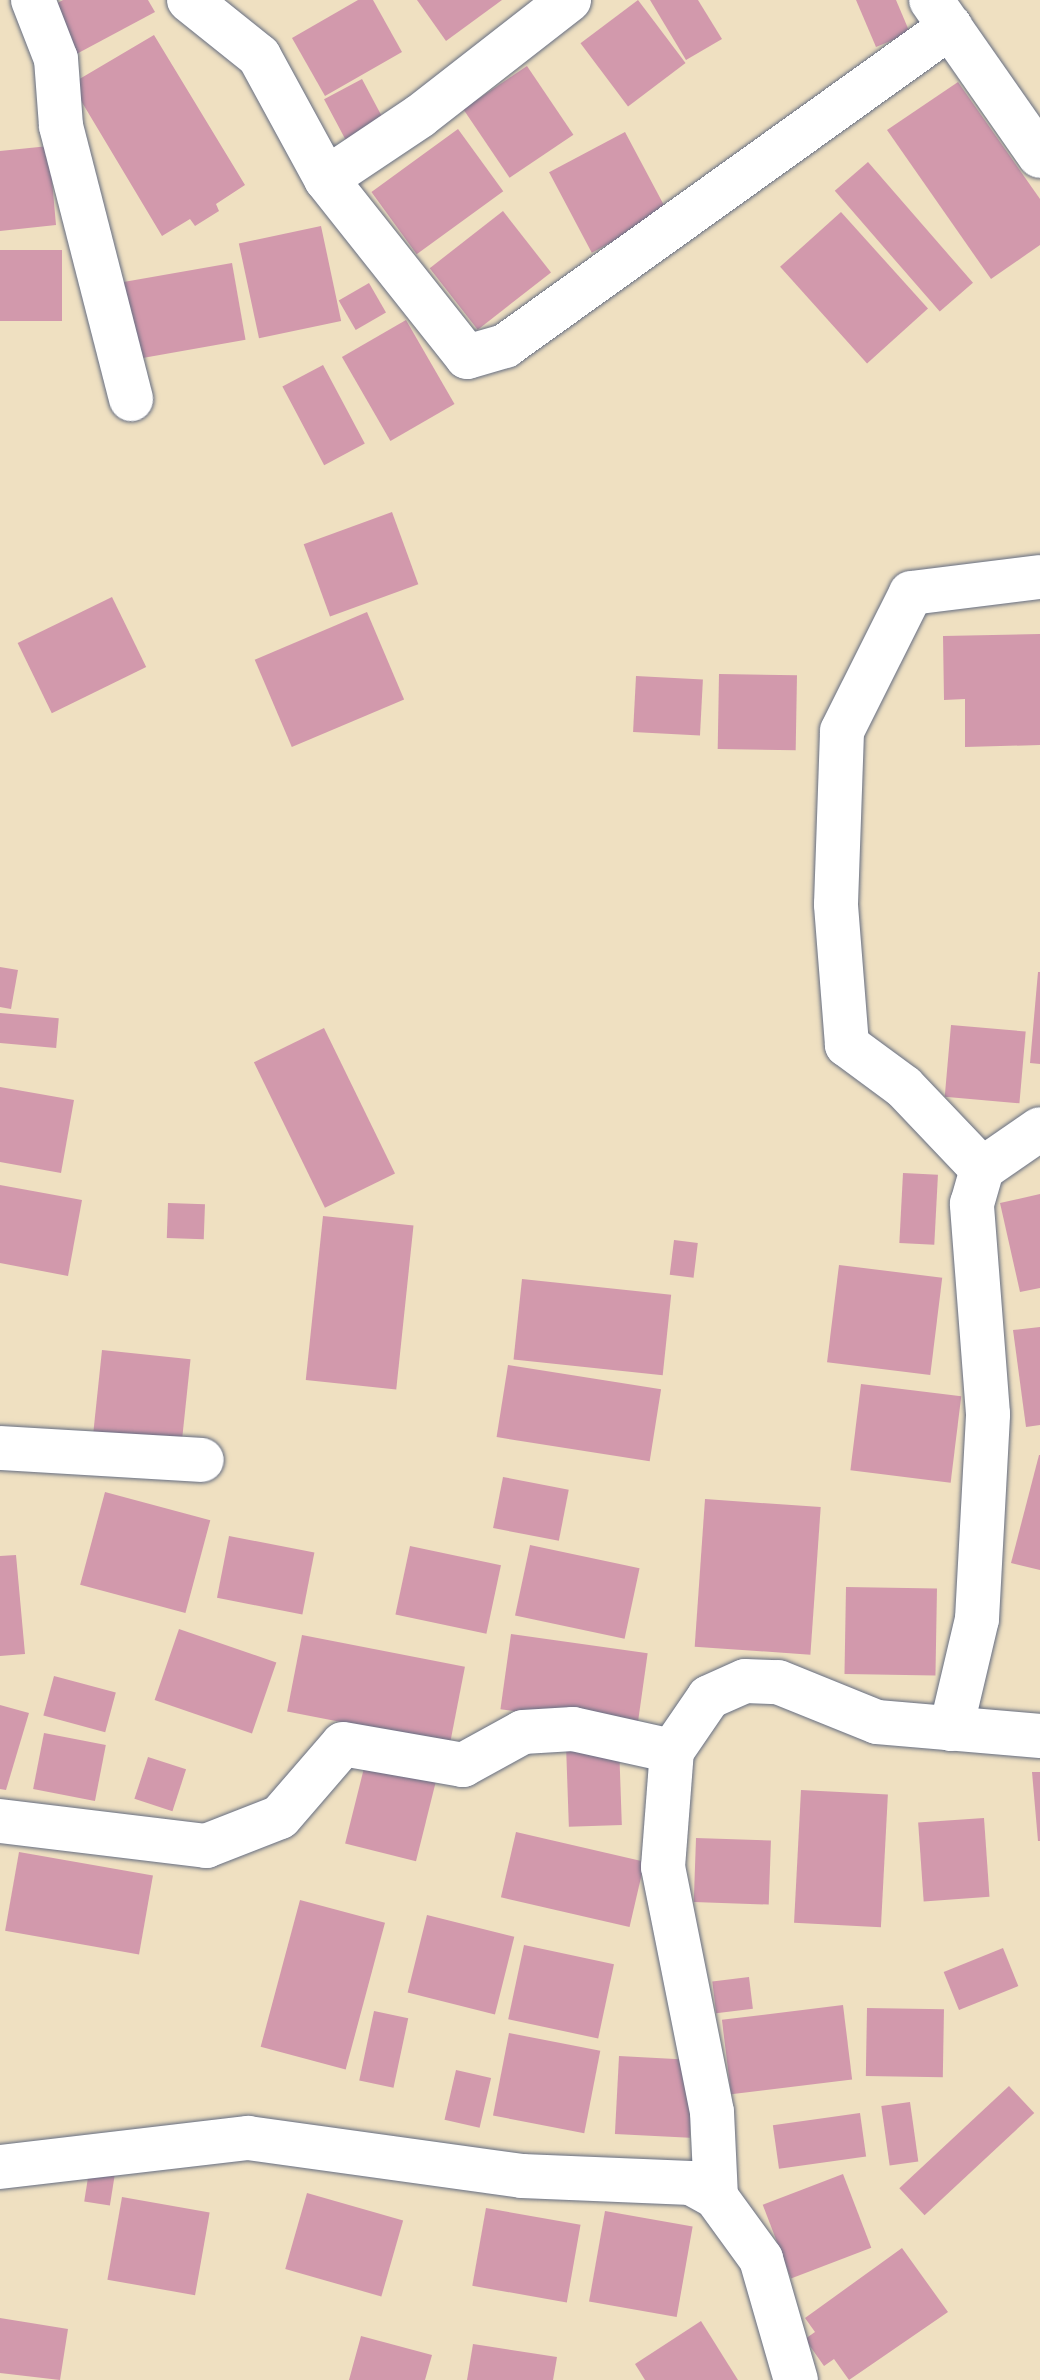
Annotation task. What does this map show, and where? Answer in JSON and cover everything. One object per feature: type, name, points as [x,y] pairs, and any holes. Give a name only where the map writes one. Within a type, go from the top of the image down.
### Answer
[{"type":"street","points":[[33,0],[56,59],[61,126],[131,399]]},
{"type":"street","points":[[189,0],[259,56],[326,179],[467,357],[505,346],[941,14],[1040,156]]},
{"type":"street","points":[[326,179],[420,116],[569,0]]},
{"type":"street","points":[[982,1169],[904,1087],[847,1045],[836,904],[842,731],[911,593],[1040,577]]},
{"type":"street","points":[[951,1729],[977,1619],[988,1414],[972,1204],[982,1169],[1040,1129]]},
{"type":"street","points":[[0,1448],[202,1460]]},
{"type":"street","points":[[716,2197],[712,2112],[663,1867],[672,1751],[709,1697],[745,1681],[778,1682],[877,1722],[1040,1736]]},
{"type":"street","points":[[0,1821],[206,1846],[280,1817],[343,1744],[463,1765],[523,1732],[573,1729],[672,1751]]},
{"type":"street","points":[[0,2167],[248,2138],[522,2176],[691,2183],[716,2197],[761,2259],[796,2380]]},
{"type":"building","points":[[63,0],[148,0],[155,12],[69,58],[43,11]]},
{"type":"building","points":[[358,0],[373,0],[402,52],[325,96],[292,38]]},
{"type":"building","points":[[417,0],[502,0],[446,41]]},
{"type":"building","points":[[638,0],[686,63],[628,106],[580,43]]},
{"type":"building","points":[[650,0],[698,0],[722,39],[686,60]]},
{"type":"building","points":[[856,0],[896,0],[910,33],[876,47]]},
{"type":"building","points":[[154,35],[245,185],[216,204],[219,211],[195,226],[190,219],[162,236],[71,84]]},
{"type":"building","points":[[527,66],[573,135],[510,178],[463,109]]},
{"type":"building","points":[[362,79],[384,120],[346,141],[324,99]]},
{"type":"building","points":[[958,82],[1040,199],[1040,245],[991,279],[887,130]]},
{"type":"building","points":[[458,129],[503,191],[417,254],[371,192]]},
{"type":"building","points":[[625,132],[668,212],[592,253],[549,172]]},
{"type":"building","points":[[49,146],[56,225],[0,231],[0,151]]},
{"type":"building","points":[[868,162],[973,283],[940,312],[835,191]]},
{"type":"building","points":[[503,211],[551,272],[478,330],[430,268]]},
{"type":"building","points":[[841,212],[928,309],[867,363],[780,267]]},
{"type":"building","points":[[321,226],[341,321],[259,338],[239,243]]},
{"type":"building","points":[[0,250],[62,250],[62,321],[0,321]]},
{"type":"building","points":[[232,263],[246,340],[134,359],[121,283]]},
{"type":"building","points":[[369,283],[386,312],[356,330],[339,300]]},
{"type":"building","points":[[406,320],[454,404],[390,441],[342,357]]},
{"type":"building","points":[[323,365],[365,444],[324,465],[282,387]]},
{"type":"building","points":[[392,512],[418,584],[330,617],[304,544]]},
{"type":"building","points":[[112,597],[146,667],[52,713],[18,643]]},
{"type":"building","points":[[367,612],[404,699],[292,747],[255,660]]},
{"type":"building","points":[[1040,634],[1040,745],[965,747],[965,699],[944,700],[943,636]]},
{"type":"building","points":[[719,674],[797,675],[796,750],[718,749]]},
{"type":"building","points":[[636,676],[703,680],[700,735],[633,732]]},
{"type":"building","points":[[0,967],[18,970],[11,1009],[0,1007]]},
{"type":"building","points":[[1040,972],[1040,1064],[1030,1063]]},
{"type":"building","points":[[0,1013],[59,1018],[56,1048],[0,1043]]},
{"type":"building","points":[[951,1025],[1026,1032],[1019,1103],[945,1097]]},
{"type":"building","points":[[324,1028],[395,1174],[325,1208],[254,1062]]},
{"type":"building","points":[[0,1087],[74,1100],[61,1173],[0,1162]]},
{"type":"building","points":[[903,1173],[938,1175],[934,1245],[899,1243]]},
{"type":"building","points":[[0,1185],[82,1200],[68,1276],[0,1263]]},
{"type":"building","points":[[1040,1194],[1040,1288],[1020,1292],[1000,1203]]},
{"type":"building","points":[[168,1203],[205,1204],[204,1239],[167,1238]]},
{"type":"building","points":[[323,1216],[414,1226],[396,1390],[306,1380]]},
{"type":"building","points":[[674,1240],[698,1243],[694,1278],[670,1275]]},
{"type":"building","points":[[839,1265],[942,1278],[930,1375],[827,1362]]},
{"type":"building","points":[[522,1279],[671,1295],[663,1375],[514,1360]]},
{"type":"building","points":[[1040,1327],[1040,1425],[1026,1427],[1013,1330]]},
{"type":"building","points":[[102,1350],[191,1359],[182,1442],[93,1433]]},
{"type":"building","points":[[508,1365],[661,1389],[650,1461],[497,1437]]},
{"type":"building","points":[[861,1384],[961,1396],[951,1483],[850,1470]]},
{"type":"building","points":[[1040,1455],[1040,1570],[1011,1563]]},
{"type":"building","points":[[503,1477],[569,1490],[559,1541],[493,1528]]},
{"type":"building","points":[[105,1492],[210,1520],[185,1613],[80,1585]]},
{"type":"building","points":[[705,1499],[821,1507],[810,1655],[695,1647]]},
{"type":"building","points":[[229,1536],[314,1553],[302,1614],[217,1598]]},
{"type":"building","points":[[530,1545],[640,1568],[625,1639],[515,1615]]},
{"type":"building","points":[[410,1546],[501,1565],[486,1634],[395,1614]]},
{"type":"building","points":[[16,1555],[25,1654],[0,1656],[0,1556]]},
{"type":"building","points":[[846,1587],[937,1589],[935,1676],[844,1674]]},
{"type":"building","points":[[179,1629],[276,1663],[252,1733],[155,1700]]},
{"type":"building","points":[[511,1634],[648,1653],[637,1728],[500,1709]]},
{"type":"building","points":[[302,1635],[465,1667],[450,1743],[287,1712]]},
{"type":"building","points":[[54,1676],[116,1693],[105,1732],[43,1716]]},
{"type":"building","points":[[0,1705],[29,1713],[6,1790],[0,1789]]},
{"type":"building","points":[[44,1733],[106,1745],[95,1801],[33,1789]]},
{"type":"building","points":[[619,1744],[622,1825],[569,1827],[566,1746]]},
{"type":"building","points":[[148,1757],[186,1769],[172,1811],[134,1799]]},
{"type":"building","points":[[365,1764],[436,1782],[416,1861],[345,1844]]},
{"type":"building","points":[[1032,1772],[1040,1772],[1040,1841],[1038,1841]]},
{"type":"building","points":[[801,1790],[888,1795],[881,1927],[794,1923]]},
{"type":"building","points":[[984,1818],[990,1897],[924,1901],[918,1823]]},
{"type":"building","points":[[516,1832],[645,1862],[630,1927],[501,1897]]},
{"type":"building","points":[[696,1838],[771,1841],[769,1905],[694,1902]]},
{"type":"building","points":[[19,1852],[153,1876],[139,1954],[5,1931]]},
{"type":"building","points":[[300,1900],[385,1923],[346,2070],[261,2047]]},
{"type":"building","points":[[427,1915],[514,1937],[495,2014],[408,1993]]},
{"type":"building","points":[[524,1945],[614,1964],[598,2038],[508,2019]]},
{"type":"building","points":[[1003,1948],[1018,1986],[959,2010],[944,1972]]},
{"type":"building","points":[[749,1977],[753,2009],[716,2013],[712,1982]]},
{"type":"building","points":[[843,2005],[852,2079],[731,2094],[722,2020]]},
{"type":"building","points":[[867,2008],[944,2009],[943,2077],[866,2076]]},
{"type":"building","points":[[374,2011],[408,2018],[393,2088],[359,2080]]},
{"type":"building","points":[[509,2033],[600,2051],[584,2133],[493,2115]]},
{"type":"building","points":[[619,2056],[694,2060],[690,2138],[615,2134]]},
{"type":"building","points":[[456,2070],[491,2078],[480,2128],[445,2120]]},
{"type":"building","points":[[1009,2086],[1034,2113],[925,2215],[899,2188]]},
{"type":"building","points":[[910,2102],[918,2161],[890,2165],[881,2106]]},
{"type":"building","points":[[860,2113],[866,2157],[779,2169],[773,2125]]},
{"type":"building","points":[[90,2165],[116,2169],[110,2206],[84,2202]]},
{"type":"building","points":[[843,2174],[871,2248],[791,2279],[763,2205]]},
{"type":"building","points":[[307,2193],[403,2221],[381,2297],[285,2269]]},
{"type":"building","points":[[122,2197],[210,2212],[195,2295],[107,2280]]},
{"type":"building","points":[[486,2208],[581,2225],[567,2302],[472,2286]]},
{"type":"building","points":[[605,2211],[693,2226],[677,2317],[589,2302]]},
{"type":"building","points":[[902,2248],[948,2312],[849,2380],[834,2359],[824,2366],[805,2339],[815,2332],[805,2318]]},
{"type":"building","points":[[0,2318],[68,2329],[60,2380],[0,2373]]},
{"type":"building","points":[[701,2321],[738,2380],[645,2380],[635,2364]]},
{"type":"building","points":[[361,2336],[432,2355],[425,2380],[349,2380]]},
{"type":"building","points":[[473,2344],[557,2357],[553,2380],[467,2380]]}]
